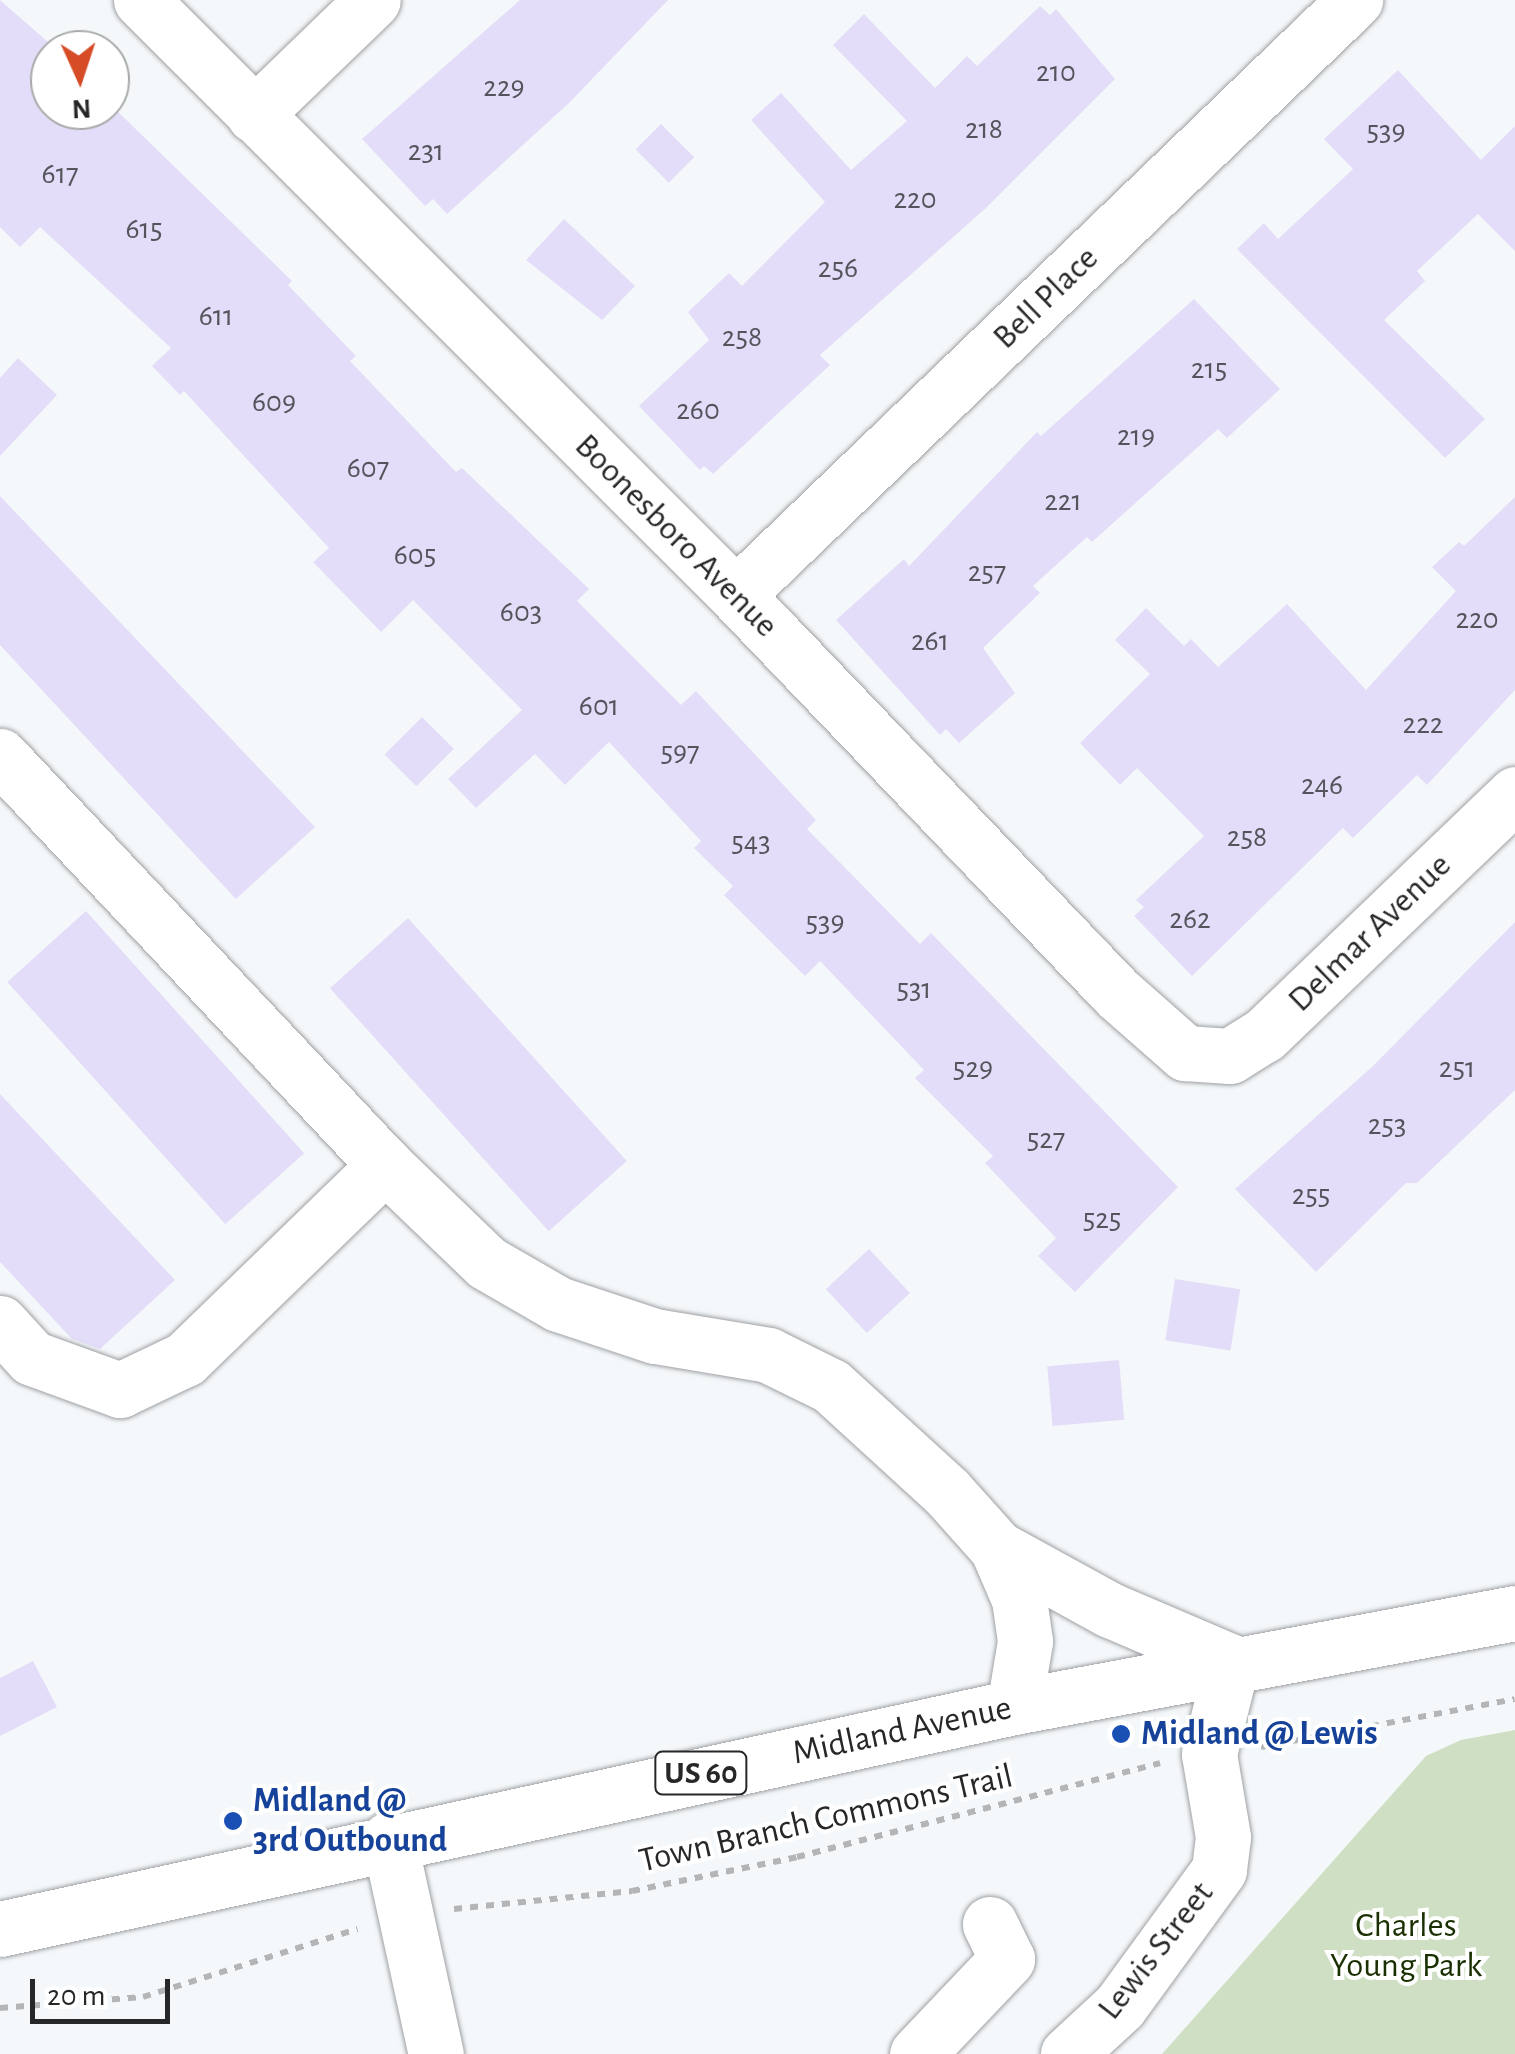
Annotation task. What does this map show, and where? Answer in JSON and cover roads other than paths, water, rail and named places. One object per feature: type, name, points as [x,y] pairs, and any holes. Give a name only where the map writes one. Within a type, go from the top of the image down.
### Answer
[{"type":"street","name":"Boonesboro Avenue","points":[[140,0],[736,595],[1117,993],[1186,1053],[1216,1059]]},
{"type":"street","points":[[254,115],[373,0]]},
{"type":"street","name":"Bell Place","points":[[736,595],[1354,0]]},
{"type":"street","points":[[0,756],[385,1164],[487,1263],[558,1304],[656,1336],[768,1356],[830,1386],[947,1492],[997,1548],[1019,1599],[1025,1641],[1014,1707]]},
{"type":"street","name":"Delmar Avenue","points":[[1216,1059],[1264,1036],[1515,794]]},
{"type":"street","points":[[0,1324],[32,1358],[120,1390],[185,1359],[385,1164]]},
{"type":"street","points":[[997,1548],[1110,1610],[1232,1662]]},
{"type":"street","name":"Midland Avenue","points":[[0,1929],[388,1839],[1014,1707],[1232,1662],[1515,1612]]},
{"type":"street","name":"Lewis Street","points":[[1068,2054],[1120,2006],[1219,1870],[1223,1837],[1209,1754],[1232,1662]]},
{"type":"street","points":[[388,1839],[436,2054]]},
{"type":"street","points":[[917,2054],[1007,1959],[990,1924]]},
{"type":"place","name":"Midland @ Lewis","points":[[1121,1734]]},
{"type":"place","name":"Midland @ 3rd Outbound","points":[[233,1821]]},
{"type":"park label","name":"Charles Young Park","points":[[1406,1946]]}]
